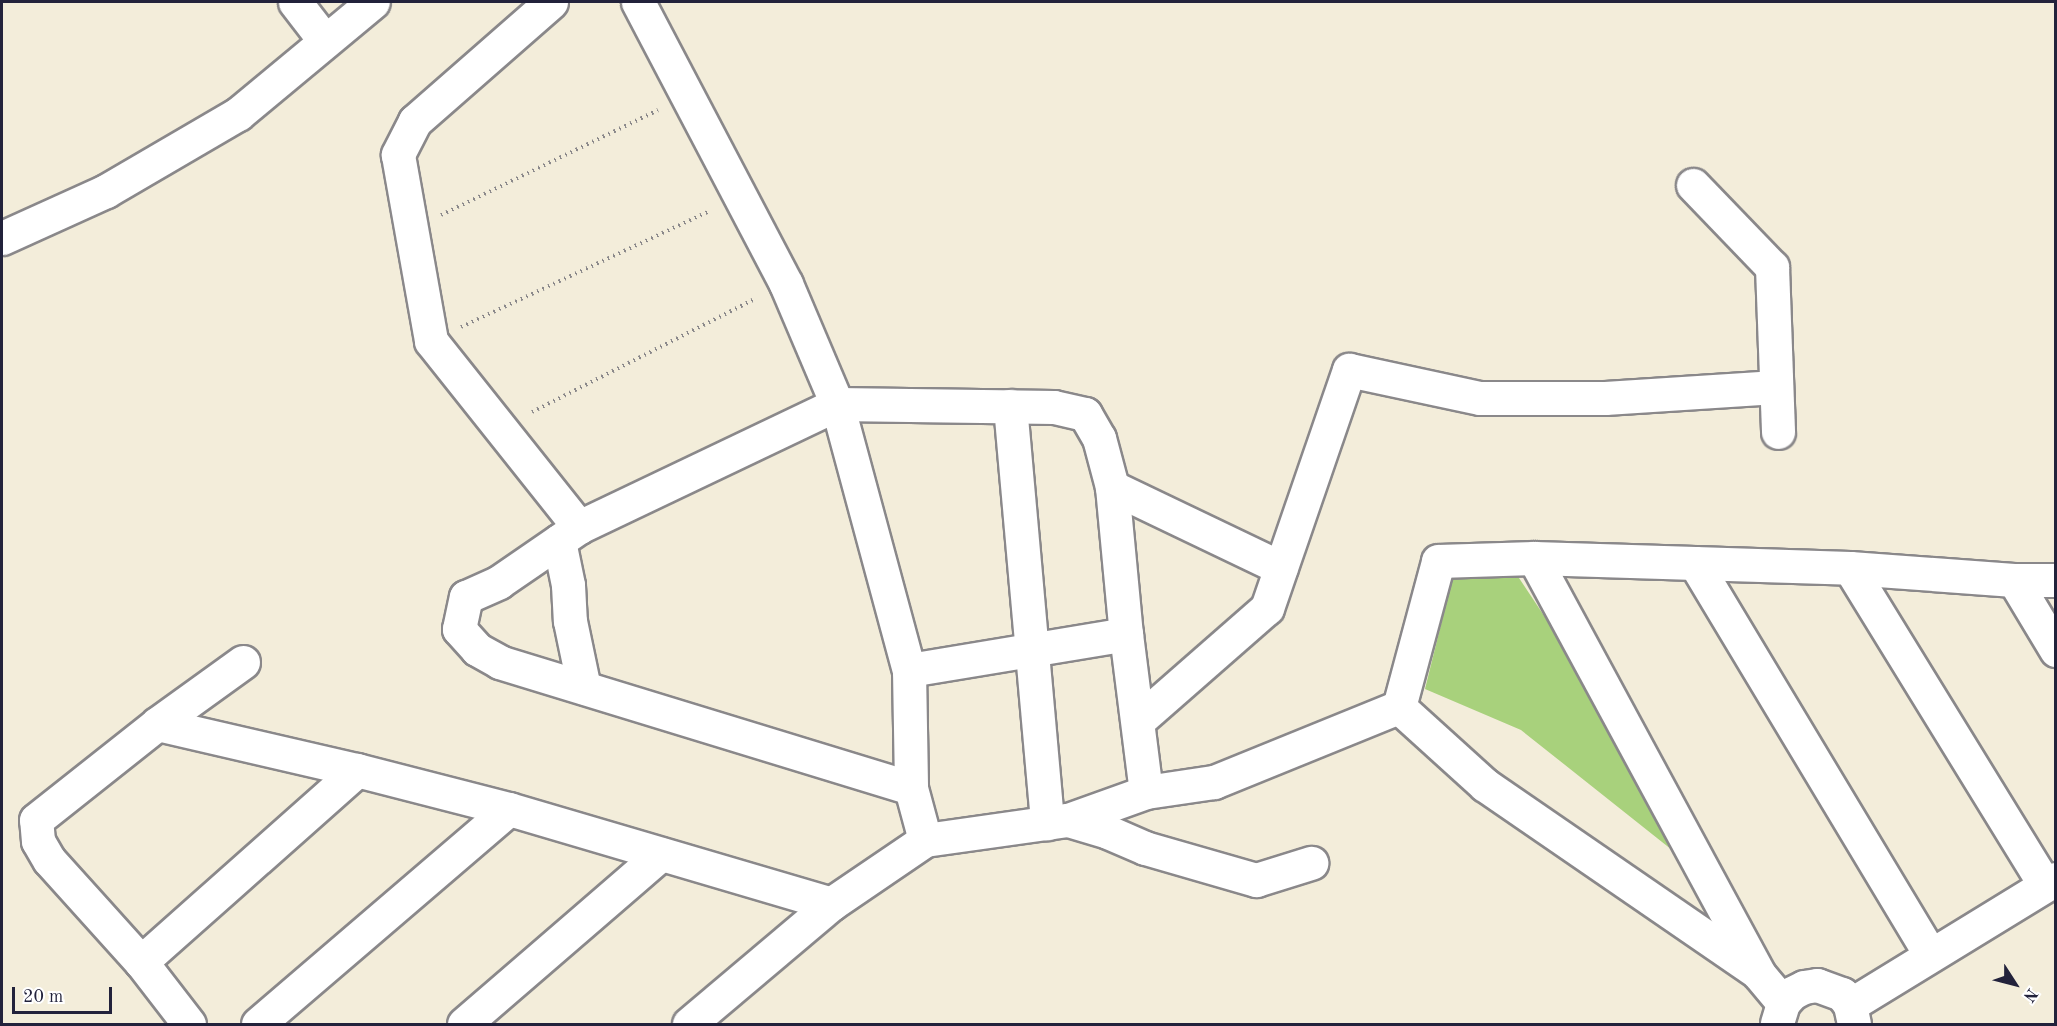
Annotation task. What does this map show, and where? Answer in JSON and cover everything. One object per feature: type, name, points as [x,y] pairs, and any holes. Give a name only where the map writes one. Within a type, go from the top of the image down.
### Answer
[{"type":"street","points":[[295,2],[325,41]]},
{"type":"street","points":[[2,238],[106,191],[238,114],[373,2]]},
{"type":"street","points":[[551,2],[415,122],[398,155],[431,341],[502,428],[569,534],[570,621],[585,688]]},
{"type":"street","points":[[638,2],[689,95],[786,284],[837,404],[909,670],[911,788],[925,840]]},
{"type":"street","points":[[1693,185],[1772,267],[1778,432]]},
{"type":"street","points":[[1139,720],[1267,608],[1349,370],[1480,398],[1605,398],[1776,387]]},
{"type":"street","points":[[911,788],[500,662],[477,649],[459,629],[466,597],[499,582],[569,534],[837,404],[1054,406],[1085,414],[1099,438],[1112,487],[1126,634],[1139,720],[1146,792]]},
{"type":"street","points":[[1010,406],[1031,650],[1058,822]]},
{"type":"street","points":[[1112,487],[1281,568]]},
{"type":"street","points":[[1534,558],[1780,1014]]},
{"type":"street","points":[[1399,707],[1438,561],[1534,558],[1850,568],[2014,580],[2055,580]]},
{"type":"street","points":[[1695,563],[1930,954]]},
{"type":"street","points":[[1780,1014],[1792,993],[1804,987],[1817,985],[1842,994],[1852,1015],[1930,954],[2050,882],[1850,568]]},
{"type":"street","points":[[2014,580],[2055,650]]},
{"type":"street","points":[[909,670],[1126,634]]},
{"type":"street","points":[[189,1024],[141,962],[49,860],[38,841],[36,820],[157,724],[243,662]]},
{"type":"street","points":[[689,1024],[831,904],[925,840],[1058,822],[1146,792],[1214,782],[1399,707]]},
{"type":"street","points":[[1399,707],[1485,785],[1758,973]]},
{"type":"street","points":[[157,724],[357,770],[508,809],[831,904]]},
{"type":"street","points":[[141,962],[357,770]]},
{"type":"street","points":[[258,1024],[508,809]]},
{"type":"street","points":[[1058,822],[1108,832],[1145,848],[1256,880],[1311,863]]},
{"type":"street","points":[[464,1024],[661,854]]},
{"type":"path","points":[[412,229],[689,95]]},
{"type":"path","points":[[431,341],[741,197]]},
{"type":"path","points":[[502,428],[786,284]]},
{"type":"green space","points":[[1455,568],[1515,572],[1730,896],[1521,730],[1425,689]]}]
